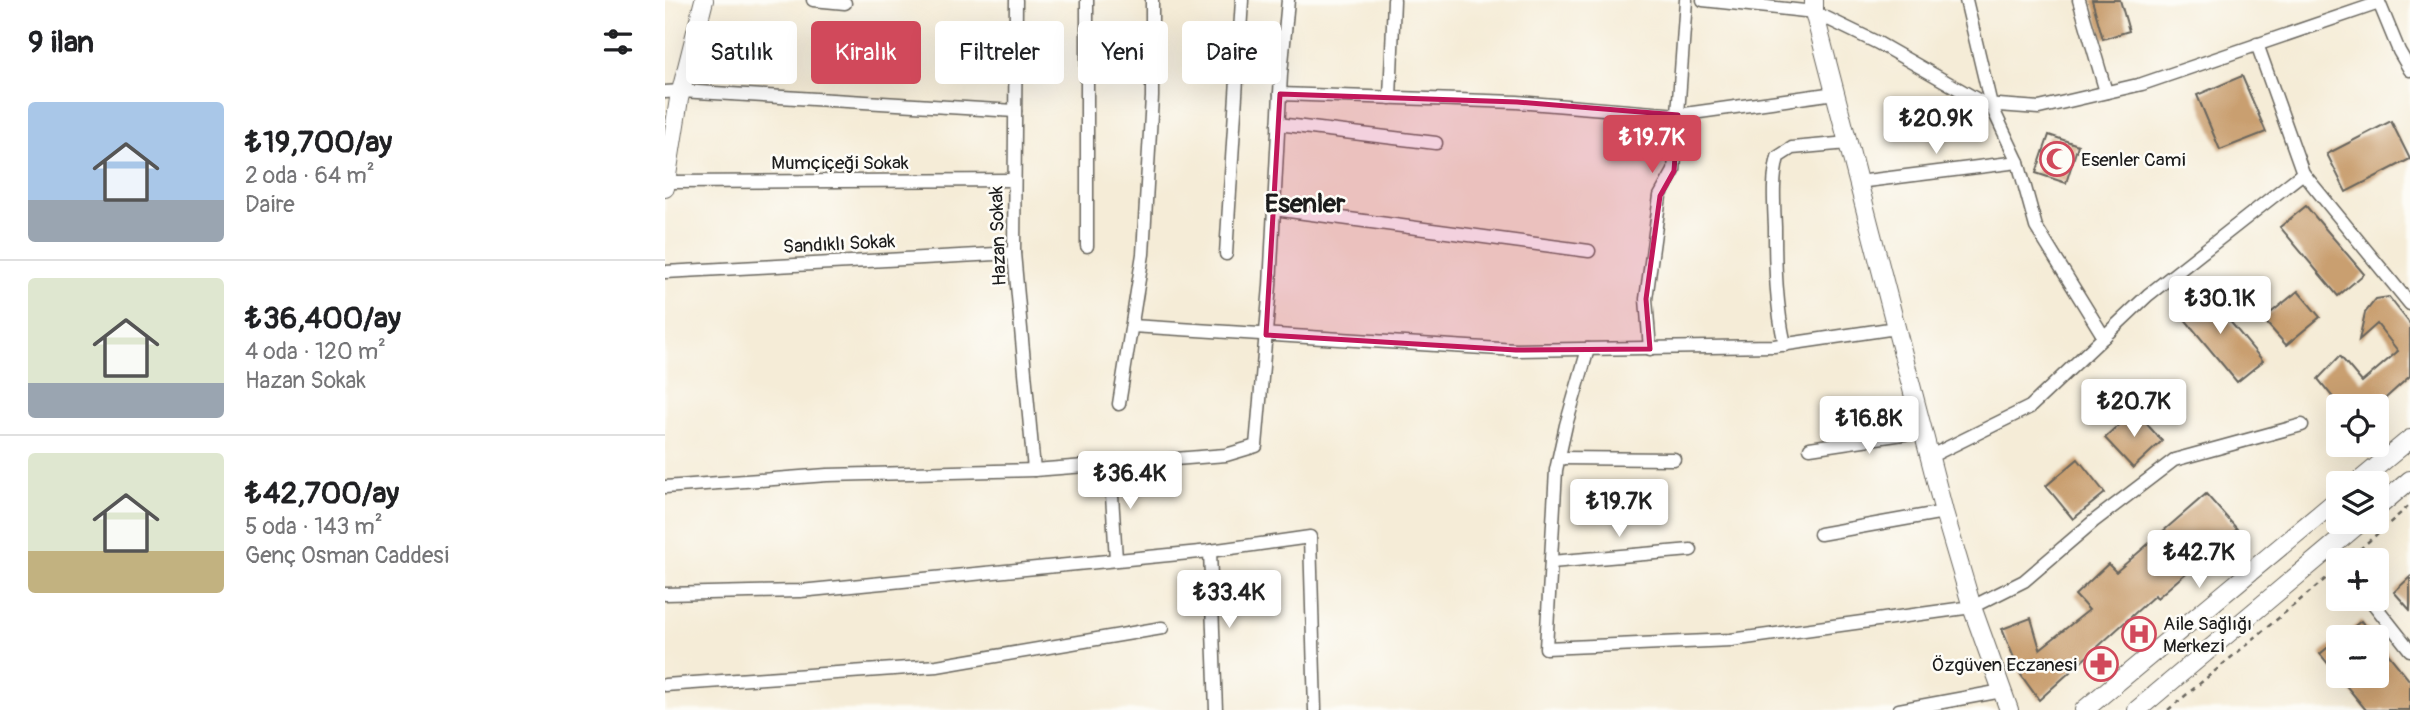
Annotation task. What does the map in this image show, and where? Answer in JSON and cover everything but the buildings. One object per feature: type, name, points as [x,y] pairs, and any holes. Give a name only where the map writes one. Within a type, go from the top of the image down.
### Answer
[{"type":"street","points":[[665,188],[673,92],[704,0]]},
{"type":"street","points":[[813,0],[845,3]]},
{"type":"street","name":"Hazan Sokak","points":[[1016,0],[1014,253],[1034,470]]},
{"type":"street","points":[[1087,0],[1087,246]]},
{"type":"street","points":[[1119,404],[1143,254],[1152,97],[1152,0]]},
{"type":"street","points":[[1226,254],[1242,0]]},
{"type":"street","points":[[665,487],[827,475],[1034,470],[1226,455],[1256,446],[1288,0]]},
{"type":"street","points":[[1390,98],[1394,0]]},
{"type":"street","points":[[1650,349],[1646,299],[1660,196],[1674,172],[1686,0]]},
{"type":"street","points":[[1703,0],[1814,6],[1991,105],[2039,108],[2142,84],[2378,1],[2410,70]]},
{"type":"street","points":[[1966,0],[1991,105],[2018,162],[2036,227],[2104,337]]},
{"type":"street","points":[[2079,0],[2106,92]]},
{"type":"street","points":[[1814,6],[1944,512],[1972,607],[2009,710]]},
{"type":"street","points":[[2257,44],[2303,173],[2410,304]]},
{"type":"street","points":[[673,92],[1015,111]]},
{"type":"street","points":[[1280,94],[1517,102],[1678,116],[1835,93]]},
{"type":"street","points":[[1278,124],[1436,143]]},
{"type":"street","points":[[1785,345],[1778,315],[1776,281],[1774,175],[1778,157],[1792,148],[1848,143]]},
{"type":"street","points":[[1858,182],[2018,162]]},
{"type":"street","points":[[1929,457],[2030,407],[2148,295],[2303,173]]},
{"type":"street","name":"Mumçiçeği Sokak","points":[[666,182],[1014,180]]},
{"type":"street","points":[[1274,209],[1589,251]]},
{"type":"street","name":"Sandıklı Sokak","points":[[665,272],[1014,253]]},
{"type":"street","points":[[1132,326],[1516,350],[1785,345],[1896,328]]},
{"type":"street","points":[[1588,349],[1556,470],[1546,648],[1731,640],[1972,607],[2024,581],[2094,521],[2174,460],[2302,425]]},
{"type":"street","points":[[1810,448],[1923,431]]},
{"type":"street","points":[[2371,471],[2410,439]]},
{"type":"street","points":[[1559,458],[1674,459]]},
{"type":"street","points":[[1110,464],[1116,559]]},
{"type":"street","points":[[2389,498],[2410,480]]},
{"type":"street","points":[[2084,710],[2326,509]]},
{"type":"street","points":[[1820,534],[1944,512]]},
{"type":"street","points":[[2339,548],[2351,534]]},
{"type":"street","points":[[665,594],[800,591],[1210,551],[1310,537],[1315,710]]},
{"type":"street","points":[[1551,562],[1691,550]]},
{"type":"street","points":[[1210,551],[1216,710]]},
{"type":"street","points":[[2137,710],[2326,560]]},
{"type":"street","points":[[2379,611],[2410,650]]},
{"type":"street","points":[[665,685],[937,666],[1162,628]]},
{"type":"street","points":[[1899,710],[2002,691]]},
{"type":"path","points":[[2362,548],[2410,505]]},
{"type":"path","points":[[2168,710],[2326,579]]},
{"type":"highlighted area","points":[[1280,94],[1517,102],[1678,115],[1674,171],[1660,196],[1646,299],[1650,349],[1516,350],[1266,335]]},
{"type":"place","name":"Esenler Cami","points":[[2057,159]]},
{"type":"place","name":"Aile Sağlığı Merkezi","points":[[2139,634]]},
{"type":"place","name":"Özgüven Eczanesi","points":[[2101,664]]},
{"type":"district","name":"Esenler","points":[[1305,203]]}]
